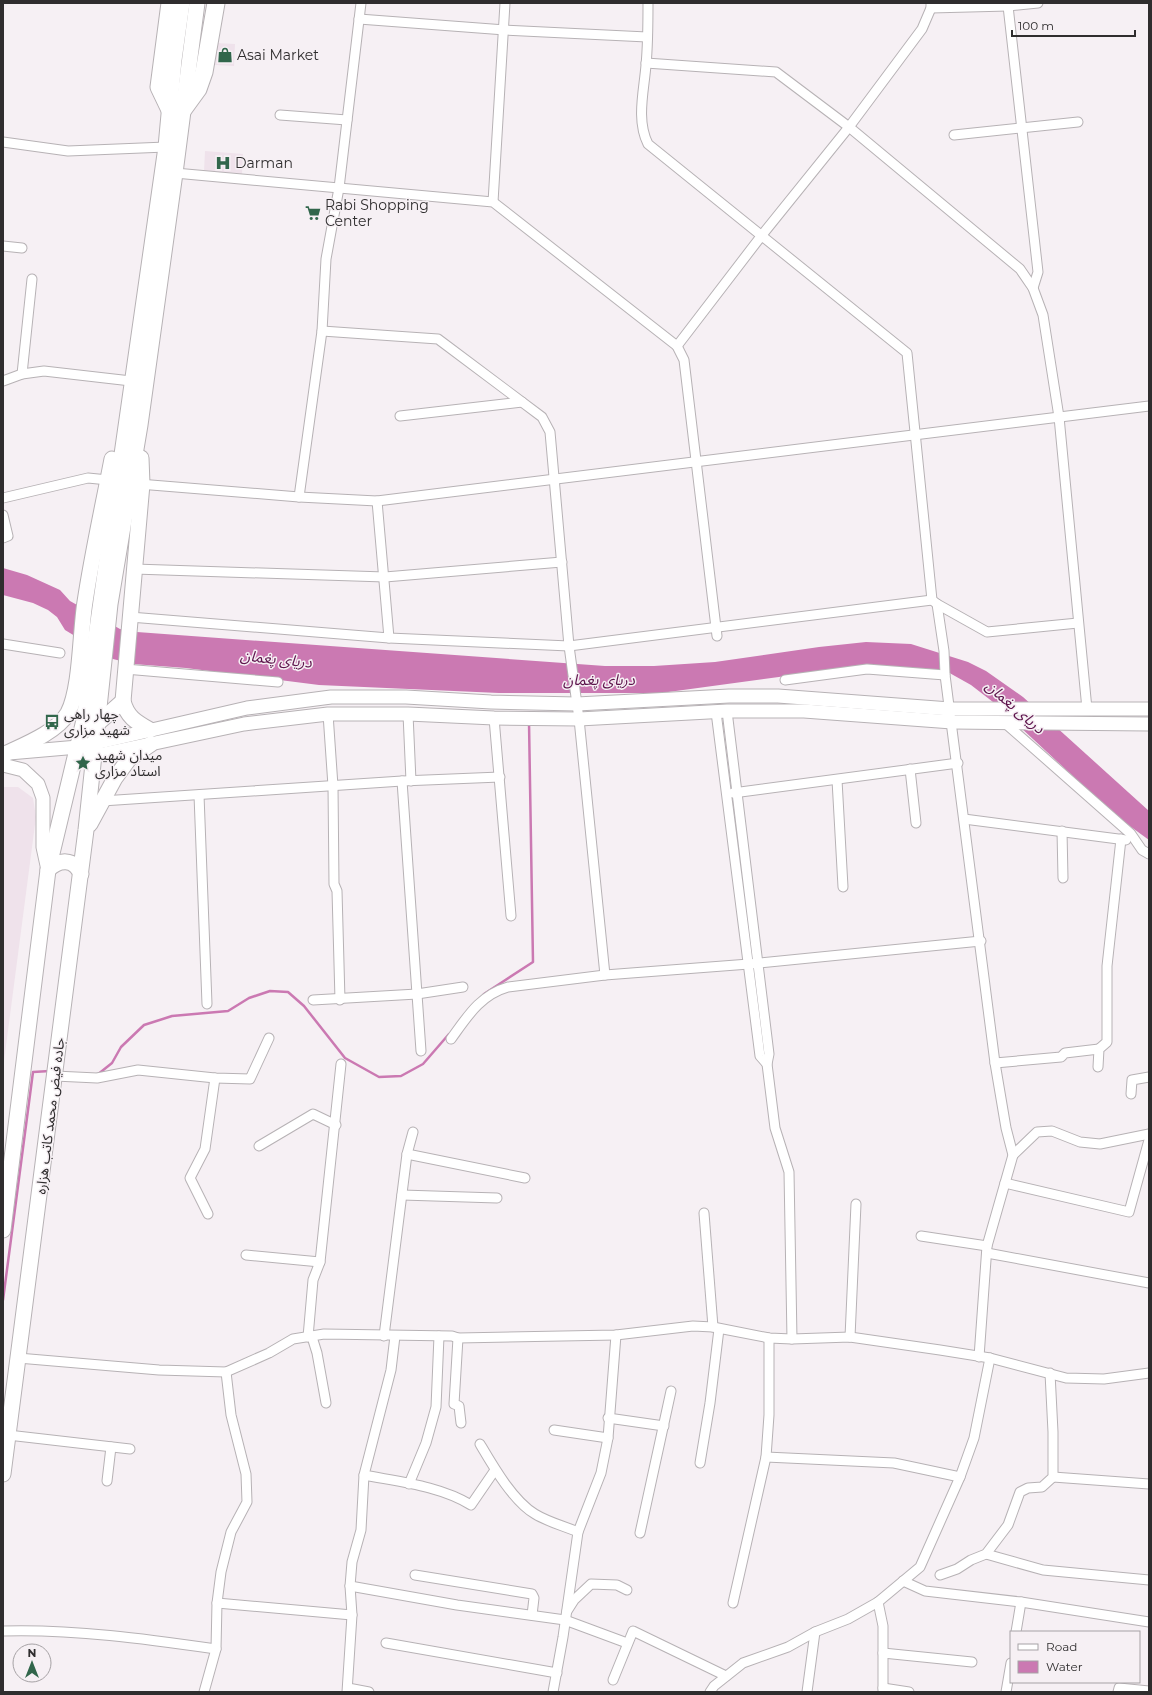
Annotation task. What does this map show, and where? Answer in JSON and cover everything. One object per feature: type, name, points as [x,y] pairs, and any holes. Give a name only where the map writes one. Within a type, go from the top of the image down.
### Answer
[{"type":"highway","points":[[170,3],[159,87],[176,111],[198,89],[204,72],[216,3]]},
{"type":"main road","points":[[151,737],[131,719],[125,711],[123,700],[134,568],[125,482],[131,381],[150,302],[176,173],[176,111],[181,62],[182,3]]},
{"type":"main road","points":[[181,62],[197,3]]},
{"type":"main road","points":[[3,1230],[48,870],[84,720],[98,603],[125,482],[140,425],[150,302],[166,147],[176,111]]},
{"type":"main road","points":[[4,758],[58,724],[68,713],[76,687],[92,660]]},
{"type":"main road","name":"جاده فیض محمد کاتب هزاره","points":[[3,1474],[86,830],[97,724],[92,660]]},
{"type":"main road","points":[[4,758],[77,754],[151,737],[247,708],[331,697],[406,697],[490,702],[577,704],[729,696],[778,696],[950,709],[1149,709]]},
{"type":"main road","points":[[97,724],[123,700]]},
{"type":"main road","points":[[86,830],[115,778],[129,759],[151,737],[328,714],[408,714],[579,720],[722,711],[804,711],[952,722],[1149,724]]},
{"type":"main road","points":[[4,758],[23,770],[38,784],[43,798],[43,846],[48,870]]},
{"type":"main road","points":[[48,870],[56,863],[66,861],[75,866],[80,874]]},
{"type":"street","points":[[300,497],[322,331],[326,259],[339,188],[361,3]]},
{"type":"street","points":[[493,202],[506,3]]},
{"type":"street","points":[[648,3],[642,119],[643,133],[648,144],[907,353],[914,436],[934,602],[944,652],[995,1063],[1006,1128],[1013,1155]]},
{"type":"street","points":[[677,346],[762,235],[849,127],[922,29],[931,6],[1008,6],[1038,3]]},
{"type":"street","points":[[1008,6],[1038,272],[1033,288]]},
{"type":"street","points":[[359,19],[505,30],[647,36]]},
{"type":"street","points":[[646,63],[776,72],[849,127],[1020,269],[1033,288],[1043,315],[1059,418],[1087,709]]},
{"type":"street","points":[[280,115],[347,120]]},
{"type":"street","points":[[954,135],[1078,122]]},
{"type":"street","points":[[3,142],[68,151],[166,147]]},
{"type":"street","points":[[176,173],[493,202],[677,346],[684,360],[716,631]]},
{"type":"street","points":[[3,246],[22,248]]},
{"type":"street","points":[[22,374],[32,279]]},
{"type":"street","points":[[322,331],[438,339],[542,418],[550,432],[556,478],[569,646],[579,720],[605,975]]},
{"type":"street","points":[[3,381],[22,374],[44,371],[131,381]]},
{"type":"street","points":[[400,416],[522,402]]},
{"type":"street","points":[[3,498],[88,478],[300,497],[377,501],[697,460],[914,436],[1149,406]]},
{"type":"street","points":[[377,501],[389,638]]},
{"type":"street","points":[[3,514],[8,536],[3,538]]},
{"type":"street","points":[[134,568],[384,577],[562,562]]},
{"type":"street","points":[[129,622],[389,638],[569,646],[716,631],[934,602],[987,632],[1078,623]]},
{"type":"street","points":[[3,644],[60,653]]},
{"type":"street","points":[[125,666],[278,682]]},
{"type":"street","points":[[785,680],[867,669],[946,673]]},
{"type":"street","points":[[722,711],[739,792],[769,1054],[767,1064],[775,1128],[789,1172],[792,1339]]},
{"type":"street","points":[[722,711],[727,793],[760,1056],[767,1064]]},
{"type":"street","points":[[328,714],[333,786],[334,884],[337,891],[340,1000]]},
{"type":"street","points":[[408,714],[406,781],[421,1051]]},
{"type":"street","points":[[494,718],[511,916]]},
{"type":"street","points":[[1005,723],[1131,834],[1142,850],[1149,854]]},
{"type":"street","points":[[727,793],[837,780],[958,763]]},
{"type":"street","points":[[910,769],[916,823]]},
{"type":"street","points":[[102,801],[406,781],[500,777]]},
{"type":"street","points":[[837,780],[843,887]]},
{"type":"street","points":[[199,795],[207,1004]]},
{"type":"street","points":[[964,819],[1136,842]]},
{"type":"street","points":[[1062,831],[1063,878]]},
{"type":"street","points":[[995,1063],[1061,1057],[1065,1053],[1099,1050],[1107,1042],[1107,966],[1121,839]]},
{"type":"street","points":[[451,1039],[473,1009],[496,990],[508,987],[605,975],[749,964],[981,941]]},
{"type":"street","points":[[313,1000],[340,1000],[417,994],[463,987]]},
{"type":"street","points":[[55,1076],[97,1078],[138,1070],[215,1078],[250,1079],[269,1038]]},
{"type":"street","points":[[1098,1067],[1099,1050]]},
{"type":"street","points":[[326,1403],[317,1353],[310,1337],[314,1280],[320,1262],[336,1126],[341,1064]]},
{"type":"street","points":[[1131,1094],[1132,1080],[1149,1077]]},
{"type":"street","points":[[208,1214],[190,1178],[205,1148],[215,1078]]},
{"type":"street","points":[[259,1146],[313,1114],[336,1126]]},
{"type":"street","points":[[979,1357],[987,1250],[1013,1155],[1037,1132],[1052,1131],[1080,1142],[1100,1144],[1149,1134]]},
{"type":"street","points":[[384,1336],[407,1154],[413,1132]]},
{"type":"street","points":[[1005,1183],[1129,1212],[1149,1140]]},
{"type":"street","points":[[407,1154],[525,1178]]},
{"type":"street","points":[[402,1195],[497,1198]]},
{"type":"street","points":[[850,1337],[856,1204]]},
{"type":"street","points":[[700,1463],[710,1403],[716,1328],[704,1214]]},
{"type":"street","points":[[921,1236],[1149,1283]]},
{"type":"street","points":[[246,1255],[320,1262]]},
{"type":"street","points":[[18,1358],[158,1370],[226,1372],[269,1353],[293,1339],[324,1334],[452,1336],[458,1338],[616,1335],[693,1326],[716,1328],[769,1338],[792,1339],[850,1337],[990,1358],[1066,1378],[1104,1379],[1149,1373]]},
{"type":"street","points":[[553,1692],[578,1532],[601,1473],[608,1438],[608,1418],[616,1335]]},
{"type":"street","points":[[369,1692],[347,1690],[352,1615],[350,1586],[352,1562],[361,1530],[364,1475],[391,1370],[395,1336]]},
{"type":"street","points":[[409,1484],[423,1450],[436,1407],[439,1336]]},
{"type":"street","points":[[458,1338],[454,1404],[459,1406],[461,1423]]},
{"type":"street","points":[[733,1603],[766,1457],[769,1415],[769,1338]]},
{"type":"street","points":[[710,1692],[726,1676],[743,1663],[788,1647],[816,1632],[848,1619],[878,1602],[920,1567],[960,1477],[974,1438],[990,1358]]},
{"type":"street","points":[[204,1692],[216,1649],[217,1603],[221,1572],[231,1532],[247,1502],[246,1474],[231,1415],[226,1372]]},
{"type":"street","points":[[940,1575],[957,1569],[971,1560],[986,1554],[1008,1525],[1020,1492],[1028,1488],[1042,1487],[1052,1477],[1053,1432],[1050,1373]]},
{"type":"street","points":[[640,1533],[671,1391]]},
{"type":"street","points":[[608,1418],[664,1426]]},
{"type":"street","points":[[554,1430],[608,1438]]},
{"type":"street","points":[[8,1435],[130,1449]]},
{"type":"street","points":[[480,1444],[495,1470],[512,1493],[534,1513],[578,1532]]},
{"type":"street","points":[[108,1481],[111,1447]]},
{"type":"street","points":[[766,1457],[894,1463],[960,1477]]},
{"type":"street","points":[[364,1475],[409,1484],[456,1496],[472,1505],[495,1470]]},
{"type":"street","points":[[1052,1477],[1149,1484]]},
{"type":"street","points":[[986,1554],[1043,1570],[1149,1580]]},
{"type":"street","points":[[415,1575],[532,1594],[534,1598],[532,1615]]},
{"type":"street","points":[[903,1581],[924,1591],[1021,1602],[1149,1622]]},
{"type":"street","points":[[565,1616],[574,1600],[591,1584],[617,1585],[627,1590]]},
{"type":"street","points":[[350,1586],[458,1605],[532,1615],[565,1616],[627,1643]]},
{"type":"street","points":[[878,1602],[883,1626],[883,1690],[909,1692]]},
{"type":"street","points":[[1016,1631],[1021,1602]]},
{"type":"street","points":[[217,1603],[352,1615]]},
{"type":"street","points":[[3,1631],[35,1630],[149,1639],[216,1649]]},
{"type":"street","points":[[613,1680],[633,1631],[726,1676]]},
{"type":"street","points":[[807,1692],[816,1632]]},
{"type":"street","points":[[386,1643],[557,1673]]},
{"type":"street","points":[[883,1653],[972,1662]]},
{"type":"street","points":[[1006,1692],[1010,1669]]},
{"type":"street","points":[[1118,1692],[1119,1688],[1149,1691]]},
{"type":"shaded area","name":"Asai Market","points":[[217,43],[235,44],[234,66],[215,65]]},
{"type":"shaded area","name":"Darman","points":[[205,151],[243,154],[242,174],[204,171]]},
{"type":"shaded area","points":[[3,787],[18,787],[33,798],[36,817],[3,1069]]},
{"type":"water","name":"دریای پغمان","points":[[3,568],[27,575],[60,590],[70,601],[120,629],[137,632],[605,666],[654,666],[715,662],[819,647],[866,642],[911,644],[968,662],[986,671],[1023,697],[1149,811],[1149,840],[1116,816],[993,702],[971,685],[946,671],[868,665],[661,693],[499,693],[319,685],[186,668],[133,664],[113,659],[65,630],[57,617],[48,610],[33,603],[3,595]]},
{"type":"waterway","points":[[484,994],[533,962],[529,722]]},
{"type":"waterway","points":[[97,1075],[112,1063],[121,1047],[144,1025],[172,1016],[228,1011],[249,998],[270,991],[288,992],[304,1006],[345,1058],[379,1077],[401,1076],[423,1064],[449,1034]]},
{"type":"waterway","points":[[3,1300],[33,1072],[50,1071]]},
{"type":"place","name":"Asai Market","points":[[225,55]]},
{"type":"place","name":"Darman","points":[[223,163]]},
{"type":"place","name":"Rabi Shopping Center","points":[[313,213]]},
{"type":"place","name":"چهار راهی شهید مزاری","points":[[52,722]]},
{"type":"place","name":"میدان شهید استاد مزاری","points":[[83,763]]}]
